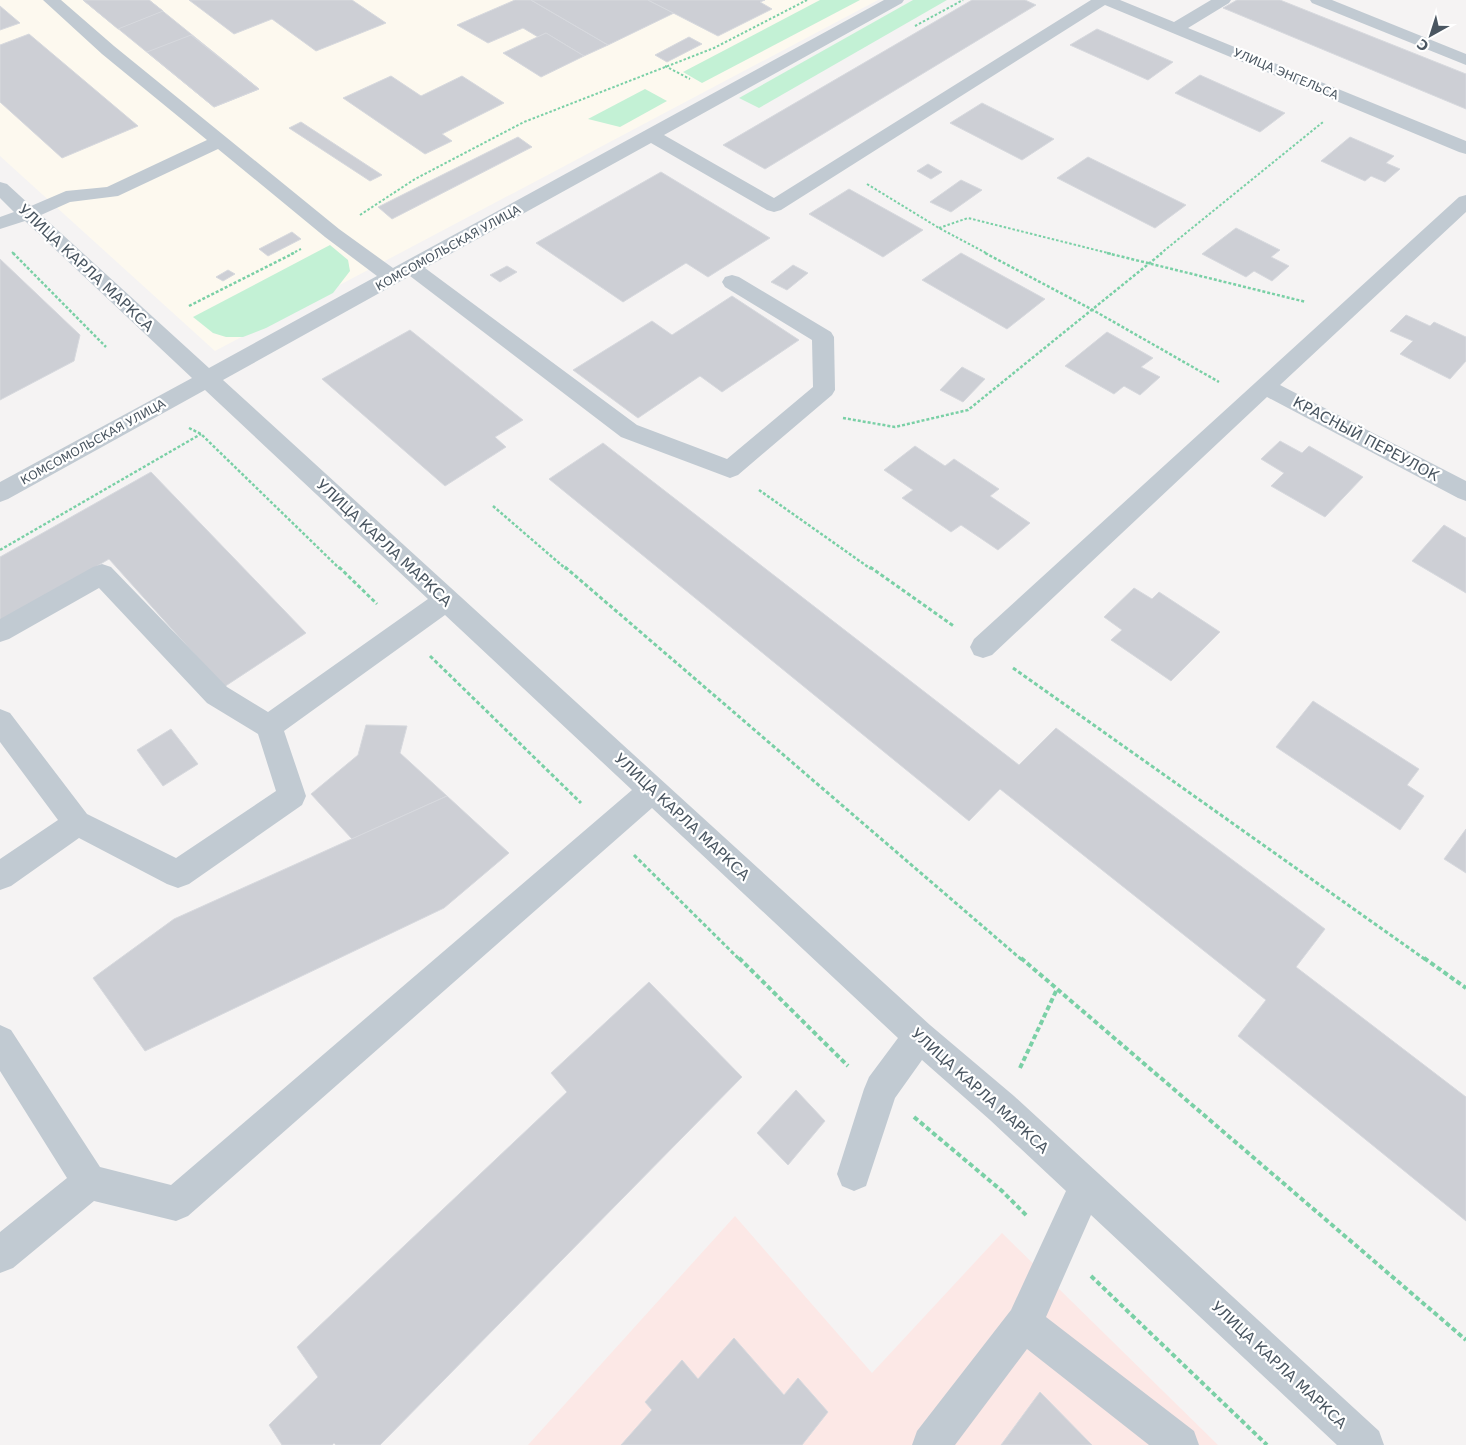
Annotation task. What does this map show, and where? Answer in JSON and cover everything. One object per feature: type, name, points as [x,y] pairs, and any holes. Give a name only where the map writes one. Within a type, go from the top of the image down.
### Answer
[{"type":"street","points":[[51,0],[108,50],[332,234],[403,273],[629,431],[730,469],[824,390],[823,338],[732,282]]},
{"type":"street","name":"КОМСОМОЛЬСКАЯ УЛИЦА","points":[[0,493],[652,136],[896,0]]},
{"type":"street","points":[[652,136],[774,206],[1102,0]]},
{"type":"street","name":"УЛИЦА ЭНГЕЛЬСА","points":[[1106,0],[1466,148]]},
{"type":"street","points":[[1176,28],[1223,0]]},
{"type":"street","points":[[1318,0],[1466,60]]},
{"type":"street","points":[[0,223],[28,214],[66,197],[111,192],[221,141]]},
{"type":"street","name":"УЛИЦА КАРЛА МАРКСА","points":[[0,188],[919,1036],[1002,1108],[1365,1445]]},
{"type":"street","points":[[983,647],[1466,201]]},
{"type":"street","name":"КРАСНЫЙ ПЕРЕУЛОК","points":[[1266,387],[1466,492]]},
{"type":"street","points":[[0,632],[102,574],[217,695],[269,727],[292,796],[178,874],[78,823],[0,722]]},
{"type":"street","points":[[269,727],[446,600]]},
{"type":"street","points":[[0,1041],[89,1182],[176,1204],[652,790]]},
{"type":"street","points":[[0,876],[78,823]]},
{"type":"street","points":[[854,1174],[881,1089],[919,1036]]},
{"type":"street","points":[[0,1255],[89,1182]]},
{"type":"street","points":[[931,1445],[1024,1323],[1086,1186]]},
{"type":"street","points":[[1024,1323],[1180,1445]]},
{"type":"path","points":[[189,306],[332,234],[415,179],[524,122],[714,48],[807,0]]},
{"type":"path","points":[[665,66],[694,81]]},
{"type":"path","points":[[798,411],[896,427],[968,410],[1328,117]]},
{"type":"path","points":[[809,184],[861,180],[939,228],[1091,310],[1236,392],[1266,387]]},
{"type":"path","points":[[939,228],[968,218],[1347,312]]},
{"type":"path","points":[[7,247],[106,347]]},
{"type":"path","points":[[182,424],[201,434],[858,1075],[881,1089],[1002,1191],[1267,1445]]},
{"type":"path","points":[[0,550],[201,434]]},
{"type":"path","points":[[730,469],[1466,988]]},
{"type":"path","points":[[493,506],[1466,1340]]},
{"type":"path","points":[[1002,1108],[1057,989]]},
{"type":"shaded area","points":[[0,0],[878,0],[215,351],[0,156]]},
{"type":"shaded area","points":[[735,1216],[872,1373],[1002,1233],[1218,1445],[528,1445]]},
{"type":"green space","points":[[820,0],[860,0],[702,83],[683,72]]},
{"type":"green space","points":[[913,0],[947,0],[759,108],[739,98]]},
{"type":"green space","points":[[645,89],[667,101],[620,127],[588,119]]},
{"type":"green space","points":[[330,245],[348,260],[350,271],[333,293],[266,328],[243,337],[226,337],[213,333],[193,317]]},
{"type":"building","points":[[83,0],[149,0],[259,89],[214,107]]},
{"type":"building","points":[[83,0],[149,0],[163,11],[118,29]]},
{"type":"building","points":[[189,0],[352,0],[386,23],[316,51],[272,19],[234,34]]},
{"type":"building","points":[[515,0],[531,0],[608,45],[584,56],[546,33],[538,37],[523,28],[488,43],[457,25]]},
{"type":"building","points":[[531,0],[648,0],[674,13],[608,45]]},
{"type":"building","points":[[648,0],[765,0],[760,2],[772,9],[718,36]]},
{"type":"building","points":[[972,0],[1025,0],[1036,5],[765,169],[723,145]]},
{"type":"building","points":[[1237,0],[1280,0],[1466,74],[1466,109],[1223,8]]},
{"type":"building","points":[[0,6],[20,23],[0,30]]},
{"type":"building","points":[[1097,29],[1173,62],[1148,80],[1070,45]]},
{"type":"building","points":[[546,33],[584,56],[541,77],[503,53]]},
{"type":"building","points":[[29,34],[138,126],[62,158],[0,102],[0,45]]},
{"type":"building","points":[[191,35],[259,89],[214,107],[147,52]]},
{"type":"building","points":[[689,37],[702,44],[667,62],[655,55]]},
{"type":"building","points":[[1200,75],[1285,113],[1260,132],[1175,93]]},
{"type":"building","points":[[391,76],[421,96],[462,76],[504,103],[442,134],[452,141],[425,154],[343,98]]},
{"type":"building","points":[[982,103],[1054,139],[1022,160],[950,123]]},
{"type":"building","points":[[301,122],[382,175],[370,181],[289,128]]},
{"type":"building","points":[[518,137],[532,147],[392,219],[378,207]]},
{"type":"building","points":[[1350,137],[1394,156],[1386,163],[1400,169],[1385,182],[1371,176],[1365,181],[1321,161]]},
{"type":"building","points":[[1088,157],[1186,205],[1155,228],[1057,178]]},
{"type":"building","points":[[928,164],[942,172],[931,179],[917,171]]},
{"type":"building","points":[[661,172],[770,238],[708,277],[686,263],[623,302],[536,243]]},
{"type":"building","points":[[961,180],[982,190],[951,212],[930,202]]},
{"type":"building","points":[[849,189],[923,230],[883,257],[809,214]]},
{"type":"building","points":[[1236,228],[1280,250],[1271,257],[1289,266],[1272,281],[1254,271],[1246,277],[1202,254]]},
{"type":"building","points":[[292,232],[301,239],[268,256],[259,249]]},
{"type":"building","points":[[961,253],[1045,299],[1007,329],[922,280]]},
{"type":"building","points":[[0,259],[80,335],[74,361],[0,400]]},
{"type":"building","points":[[793,265],[808,273],[787,290],[771,282]]},
{"type":"building","points":[[507,266],[517,272],[500,282],[490,275]]},
{"type":"building","points":[[228,270],[235,274],[223,281],[216,277]]},
{"type":"building","points":[[732,296],[799,340],[722,392],[700,376],[638,418],[573,370],[652,321],[672,335]]},
{"type":"building","points":[[1406,315],[1430,326],[1434,322],[1466,337],[1466,361],[1450,379],[1400,354],[1413,341],[1390,331]]},
{"type":"building","points":[[410,330],[523,420],[495,437],[506,447],[445,486],[322,379]]},
{"type":"building","points":[[1107,332],[1153,358],[1141,367],[1160,377],[1140,395],[1124,386],[1114,394],[1065,366]]},
{"type":"building","points":[[962,367],[985,379],[963,402],[940,390]]},
{"type":"building","points":[[1280,441],[1302,453],[1309,446],[1363,477],[1325,517],[1271,486],[1284,473],[1261,459]]},
{"type":"building","points":[[603,443],[1019,765],[1056,728],[1325,929],[1296,967],[1466,1097],[1466,1221],[1238,1036],[1266,1000],[1000,789],[969,821],[549,479]]},
{"type":"building","points":[[915,446],[945,466],[954,459],[999,489],[990,496],[1030,523],[998,550],[961,525],[951,532],[902,498],[913,490],[884,470]]},
{"type":"building","points":[[151,472],[306,633],[224,687],[109,559],[0,623],[0,557]]},
{"type":"building","points":[[1444,525],[1466,538],[1466,593],[1412,561]]},
{"type":"building","points":[[1134,588],[1152,599],[1159,592],[1220,632],[1171,681],[1111,640],[1122,630],[1104,617]]},
{"type":"building","points":[[1313,701],[1419,769],[1407,785],[1424,796],[1400,830],[1276,747]]},
{"type":"building","points":[[366,725],[407,726],[400,753],[447,796],[352,839],[311,794],[358,755]]},
{"type":"building","points":[[171,729],[198,764],[163,786],[137,750]]},
{"type":"building","points":[[447,796],[509,853],[444,908],[145,1051],[93,978],[174,919]]},
{"type":"building","points":[[1466,829],[1466,873],[1444,859]]},
{"type":"building","points":[[649,982],[742,1077],[380,1445],[336,1445],[334,1443],[332,1445],[282,1445],[269,1425],[318,1377],[297,1347],[567,1092],[551,1073]]},
{"type":"building","points":[[796,1090],[825,1121],[788,1165],[757,1133]]},
{"type":"building","points":[[734,1338],[784,1395],[798,1378],[828,1412],[802,1445],[621,1445],[652,1410],[645,1402],[682,1360],[698,1379]]},
{"type":"building","points":[[1040,1392],[1092,1445],[1001,1445]]}]
